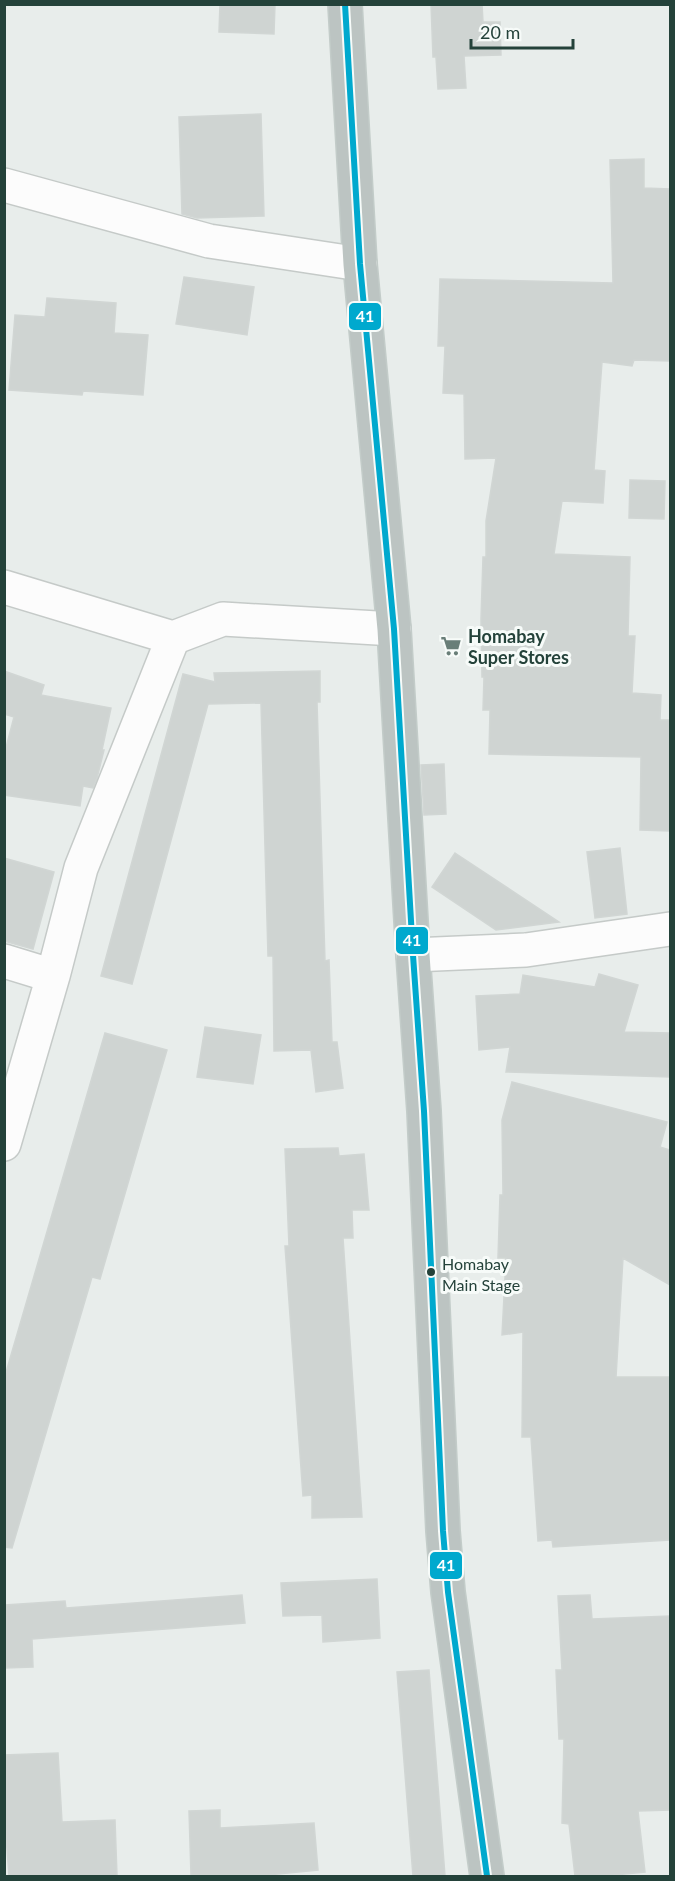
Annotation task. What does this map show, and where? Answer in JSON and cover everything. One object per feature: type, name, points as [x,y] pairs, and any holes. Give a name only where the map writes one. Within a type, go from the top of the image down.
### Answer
[{"type":"highway","points":[[345,4],[360,264],[394,629],[424,1111],[448,1592],[487,1876]]},
{"type":"street","points":[[4,185],[209,241],[360,264]]},
{"type":"street","points":[[4,587],[173,638],[223,619],[394,629]]},
{"type":"street","points":[[4,1144],[53,976],[81,868],[173,638]]},
{"type":"street","points":[[413,956],[526,950],[670,929]]},
{"type":"street","points":[[4,961],[53,976]]},
{"type":"building","points":[[220,4],[275,4],[274,34],[219,32]]},
{"type":"building","points":[[431,4],[482,4],[483,22],[500,22],[501,55],[464,56],[466,88],[438,89],[436,57],[433,57]]},
{"type":"building","points":[[261,114],[264,216],[197,218],[182,214],[179,117]]},
{"type":"building","points":[[644,159],[644,188],[670,189],[670,361],[634,360],[632,366],[602,362],[594,470],[605,471],[603,503],[562,501],[554,554],[630,557],[628,636],[635,636],[632,693],[661,695],[660,720],[670,720],[670,831],[640,830],[641,757],[489,754],[490,710],[483,710],[481,619],[483,557],[486,557],[486,521],[496,458],[465,459],[464,394],[443,393],[445,346],[438,346],[440,279],[613,283],[610,160]]},
{"type":"building","points":[[184,277],[254,287],[247,335],[176,324]]},
{"type":"building","points":[[47,298],[116,303],[114,333],[148,335],[143,395],[83,391],[82,395],[9,390],[15,315],[45,317]]},
{"type":"building","points":[[630,480],[665,481],[664,519],[629,518]]},
{"type":"building","points":[[4,671],[44,685],[41,695],[111,708],[97,778],[93,788],[83,786],[80,806],[4,795],[4,755],[14,717],[4,714]]},
{"type":"building","points":[[320,671],[320,702],[317,702],[325,961],[329,960],[332,1042],[337,1042],[343,1088],[316,1092],[311,1050],[274,1051],[273,956],[268,956],[261,703],[208,704],[132,984],[101,976],[183,674],[215,682],[214,673]]},
{"type":"building","points":[[444,764],[446,814],[424,815],[421,765]]},
{"type":"building","points":[[620,848],[627,914],[595,918],[587,852]]},
{"type":"building","points":[[455,853],[559,922],[496,930],[432,887]]},
{"type":"building","points":[[4,858],[54,872],[33,949],[4,941]]},
{"type":"building","points":[[599,974],[638,985],[624,1032],[670,1033],[670,1077],[506,1072],[510,1047],[479,1050],[476,996],[520,994],[523,975],[595,987]]},
{"type":"building","points":[[205,1027],[261,1035],[253,1084],[197,1077]]},
{"type":"building","points":[[105,1033],[167,1050],[100,1279],[92,1277],[12,1548],[4,1547],[4,1379]]},
{"type":"building","points":[[512,1082],[667,1122],[660,1147],[670,1150],[670,1285],[623,1258],[616,1377],[670,1377],[670,1540],[553,1547],[552,1540],[538,1541],[531,1437],[522,1437],[523,1332],[502,1335],[506,1258],[498,1258],[500,1195],[503,1195],[502,1120]]},
{"type":"building","points":[[338,1148],[339,1156],[364,1154],[369,1210],[352,1210],[353,1238],[343,1238],[362,1517],[312,1518],[312,1495],[303,1496],[285,1246],[289,1246],[285,1149]]},
{"type":"building","points":[[377,1579],[380,1638],[323,1642],[322,1615],[283,1616],[281,1583]]},
{"type":"building","points":[[242,1595],[245,1623],[32,1639],[33,1667],[5,1668],[5,1605],[65,1601],[66,1608]]},
{"type":"building","points":[[590,1595],[592,1619],[670,1616],[670,1810],[638,1811],[645,1872],[575,1876],[569,1824],[562,1823],[564,1739],[559,1739],[556,1670],[562,1670],[558,1596]]},
{"type":"building","points":[[429,1670],[445,1876],[413,1876],[397,1672]]},
{"type":"building","points":[[58,1753],[62,1822],[115,1820],[117,1876],[9,1876],[4,1810],[4,1755]]},
{"type":"building","points":[[220,1810],[220,1828],[314,1823],[318,1870],[268,1875],[191,1875],[189,1811]]},
{"type":"transit line","name":"41","points":[[345,4],[360,264],[394,629],[424,1111],[443,1531],[448,1592],[487,1876]]},
{"type":"place","name":"Homabay Super Stores","points":[[451,646]]},
{"type":"place","name":"Homabay Main Stage","points":[[431,1272]]}]
